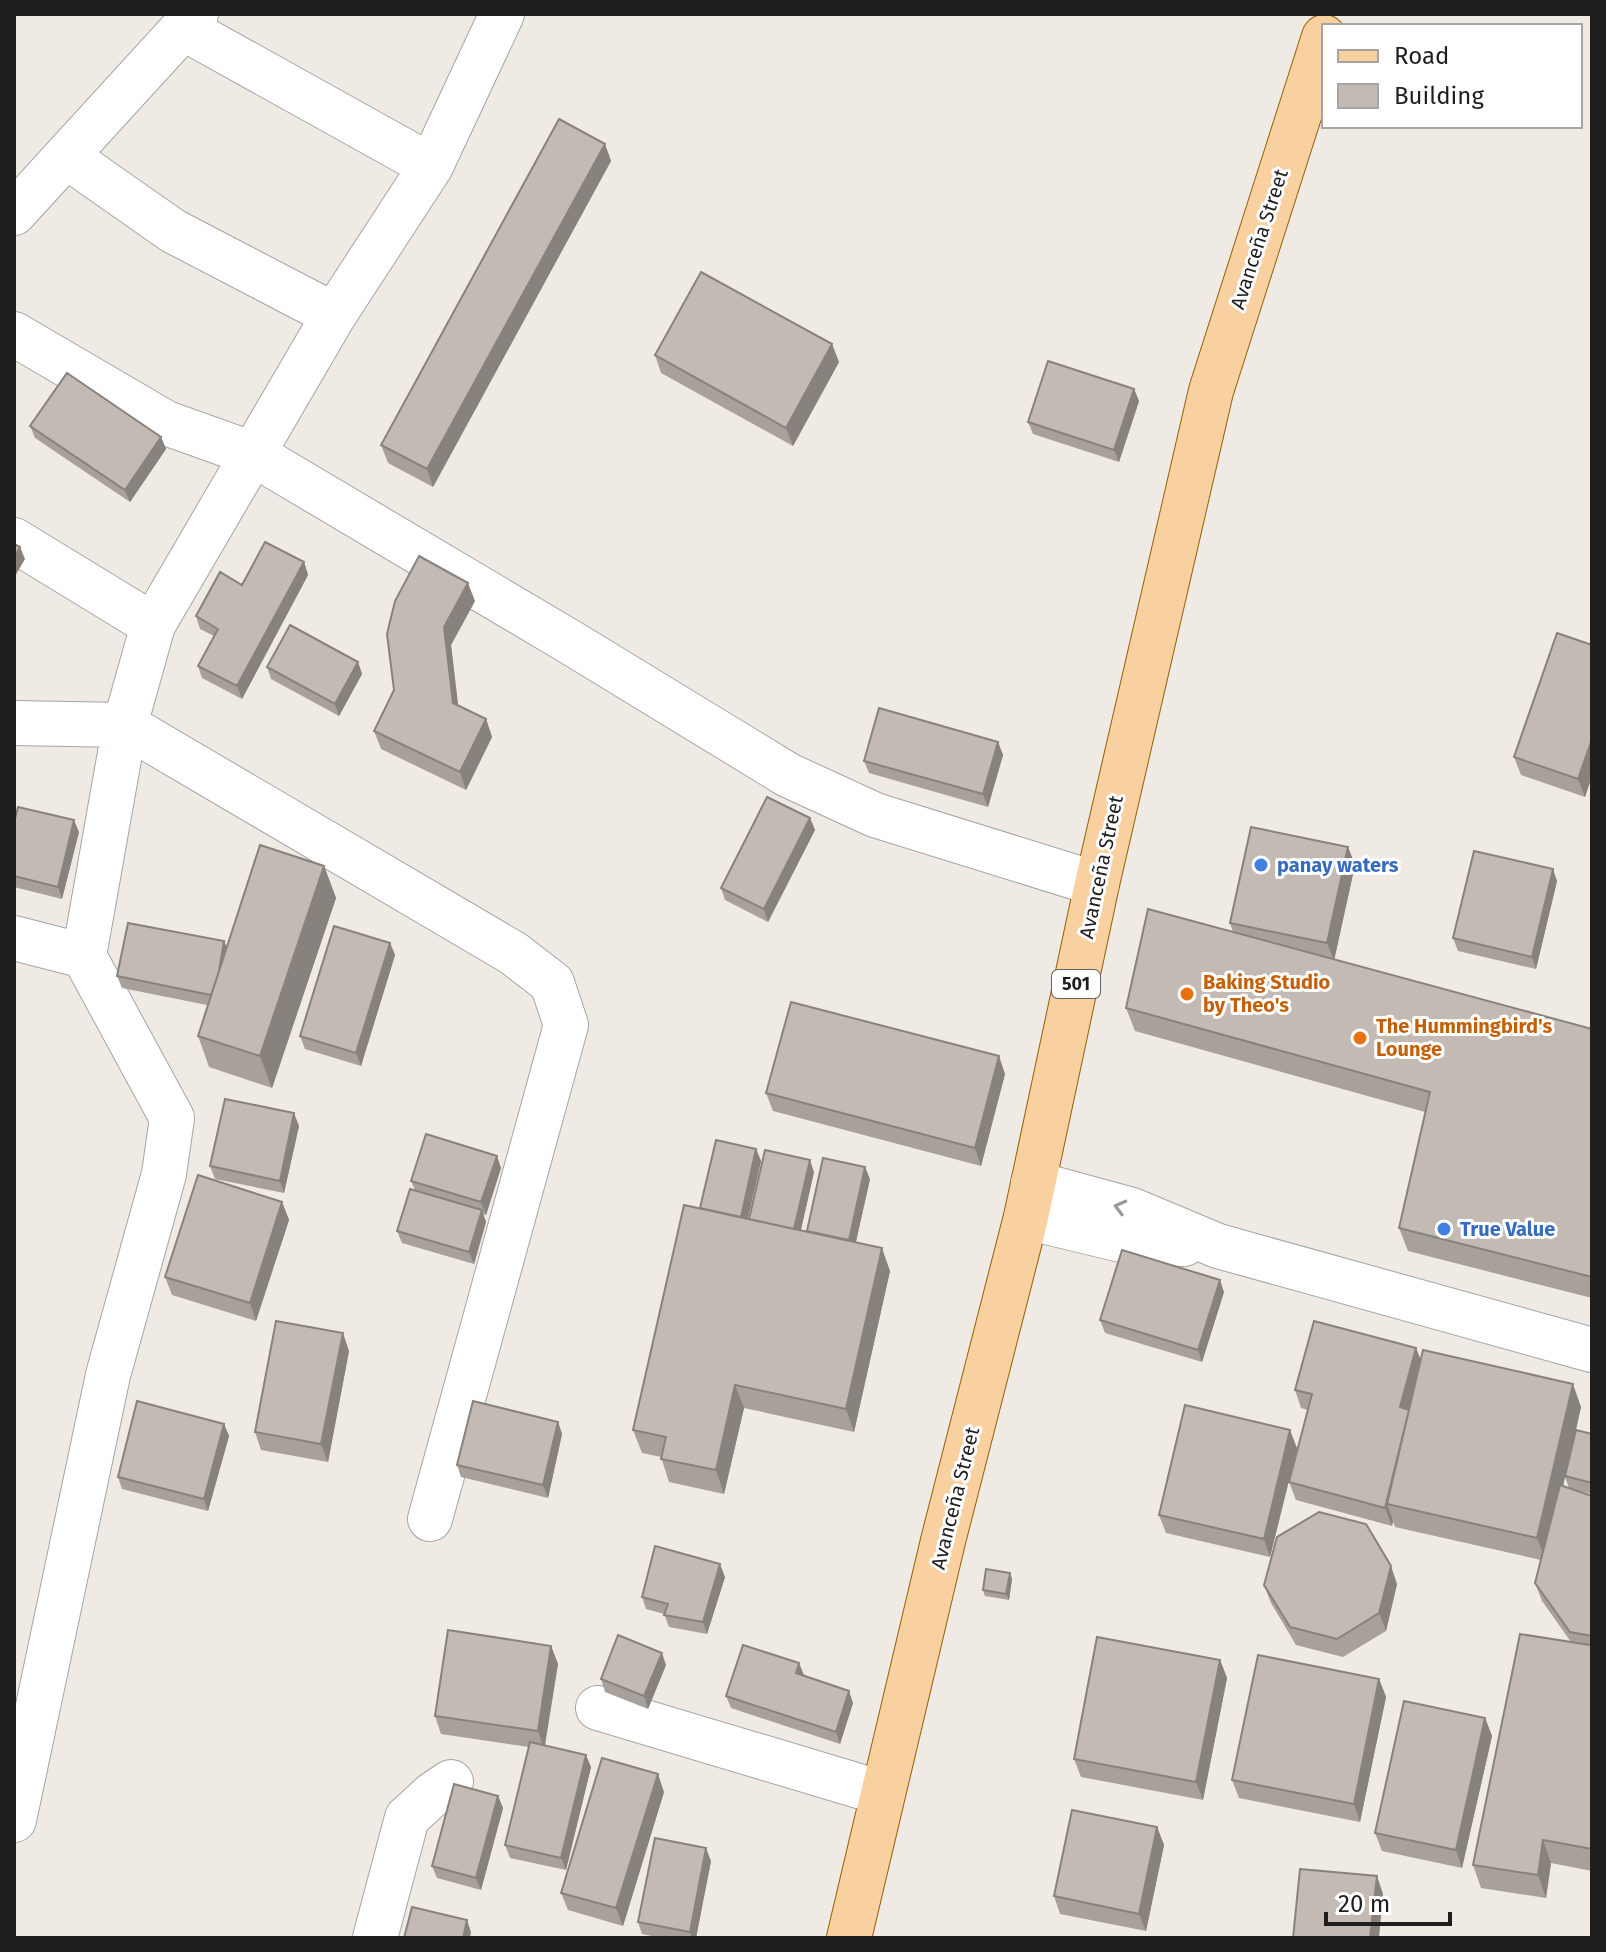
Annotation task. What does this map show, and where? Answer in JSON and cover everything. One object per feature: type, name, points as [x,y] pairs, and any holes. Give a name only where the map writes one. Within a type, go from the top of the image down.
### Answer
[{"type":"main road","name":"Avanceña Street","points":[[849,1938],[882,1793],[1030,1200],[1097,884],[1211,391],[1322,43]]},
{"type":"street","points":[[14,1820],[108,1375],[164,1174],[172,1118],[84,956],[125,725],[153,625],[334,315],[431,166],[502,14]]},
{"type":"street","points":[[14,213],[190,21],[431,166]]},
{"type":"street","points":[[66,156],[173,231],[334,315]]},
{"type":"street","points":[[14,334],[166,423],[253,454],[788,775],[875,815],[1097,884]]},
{"type":"street","points":[[14,540],[153,625]]},
{"type":"street","points":[[14,723],[125,725],[513,953],[552,983],[566,1025],[430,1519]]},
{"type":"street","points":[[14,938],[84,956]]},
{"type":"street","points":[[1030,1200],[1121,1240],[1218,1246],[1592,1350]]},
{"type":"street","points":[[598,1708],[882,1793]]},
{"type":"street","points":[[375,1938],[407,1818],[451,1782]]},
{"type":"building","points":[[559,119],[605,144],[427,469],[381,445]]},
{"type":"building","points":[[701,272],[832,344],[786,428],[655,355]]},
{"type":"building","points":[[1048,361],[1134,389],[1114,450],[1028,422]]},
{"type":"building","points":[[67,373],[161,437],[125,490],[30,426]]},
{"type":"building","points":[[265,542],[304,562],[237,686],[198,666],[218,629],[196,616],[220,572],[242,585]]},
{"type":"building","points":[[14,544],[20,547],[14,558]]},
{"type":"building","points":[[419,556],[468,583],[444,627],[453,703],[486,719],[460,772],[374,731],[394,690],[387,634],[395,601]]},
{"type":"building","points":[[290,625],[358,662],[335,704],[267,667]]},
{"type":"building","points":[[1557,633],[1592,645],[1592,739],[1578,779],[1514,757]]},
{"type":"building","points":[[879,708],[998,742],[983,794],[864,761]]},
{"type":"building","points":[[767,797],[810,818],[764,909],[721,888]]},
{"type":"building","points":[[18,807],[74,820],[58,887],[14,876],[14,823]]},
{"type":"building","points":[[1251,827],[1348,847],[1327,943],[1230,923]]},
{"type":"building","points":[[260,845],[324,866],[260,1056],[198,1036]]},
{"type":"building","points":[[1474,851],[1553,869],[1532,957],[1453,938]]},
{"type":"building","points":[[1148,909],[1592,1029],[1592,1277],[1399,1228],[1430,1092],[1126,1008]]},
{"type":"building","points":[[128,923],[224,941],[211,995],[117,976]]},
{"type":"building","points":[[334,926],[390,943],[356,1053],[300,1036]]},
{"type":"building","points":[[791,1002],[999,1056],[975,1148],[766,1093]]},
{"type":"building","points":[[225,1099],[294,1113],[280,1181],[210,1166]]},
{"type":"building","points":[[426,1134],[497,1156],[481,1202],[411,1181]]},
{"type":"building","points":[[716,1140],[756,1149],[741,1217],[700,1208]]},
{"type":"building","points":[[765,1150],[810,1160],[794,1229],[749,1219]]},
{"type":"building","points":[[823,1158],[865,1167],[849,1240],[807,1231]]},
{"type":"building","points":[[198,1175],[282,1202],[250,1303],[165,1277]]},
{"type":"building","points":[[410,1189],[482,1210],[469,1252],[397,1231]]},
{"type":"building","points":[[684,1205],[882,1248],[846,1409],[735,1385],[716,1470],[661,1459],[666,1437],[633,1430]]},
{"type":"building","points":[[1122,1250],[1220,1280],[1198,1350],[1100,1320]]},
{"type":"building","points":[[276,1321],[343,1333],[321,1444],[255,1432]]},
{"type":"building","points":[[1314,1321],[1416,1348],[1400,1407],[1409,1410],[1385,1508],[1289,1482],[1312,1394],[1295,1390]]},
{"type":"building","points":[[1423,1350],[1573,1384],[1537,1538],[1387,1504]]},
{"type":"building","points":[[137,1401],[224,1424],[204,1499],[118,1477]]},
{"type":"building","points":[[473,1401],[558,1422],[543,1485],[457,1465]]},
{"type":"building","points":[[1185,1405],[1290,1430],[1264,1539],[1159,1515]]},
{"type":"building","points":[[1576,1430],[1592,1434],[1592,1483],[1565,1476]]},
{"type":"building","points":[[1560,1485],[1592,1496],[1592,1636],[1570,1632],[1535,1583]]},
{"type":"building","points":[[1319,1512],[1366,1524],[1391,1566],[1379,1613],[1337,1639],[1290,1627],[1264,1585],[1277,1537]]},
{"type":"building","points":[[655,1546],[720,1564],[703,1622],[664,1615],[668,1604],[642,1597]]},
{"type":"building","points":[[986,1569],[1010,1573],[1006,1594],[983,1590]]},
{"type":"building","points":[[448,1630],[551,1646],[538,1731],[435,1716]]},
{"type":"building","points":[[1520,1634],[1592,1647],[1592,1849],[1543,1840],[1538,1875],[1473,1865]]},
{"type":"building","points":[[618,1635],[662,1653],[644,1696],[601,1679]]},
{"type":"building","points":[[1097,1637],[1220,1660],[1196,1782],[1074,1759]]},
{"type":"building","points":[[743,1645],[799,1663],[796,1673],[849,1691],[836,1732],[726,1696]]},
{"type":"building","points":[[1258,1655],[1379,1679],[1354,1804],[1232,1780]]},
{"type":"building","points":[[1404,1701],[1485,1718],[1456,1850],[1375,1833]]},
{"type":"building","points":[[530,1742],[586,1755],[561,1858],[505,1845]]},
{"type":"building","points":[[602,1758],[658,1774],[616,1908],[561,1893]]},
{"type":"building","points":[[454,1784],[498,1796],[476,1878],[432,1866]]},
{"type":"building","points":[[1072,1810],[1157,1827],[1139,1914],[1054,1896]]},
{"type":"building","points":[[655,1838],[706,1848],[690,1932],[638,1922]]},
{"type":"building","points":[[1300,1869],[1377,1876],[1370,1938],[1293,1938]]},
{"type":"building","points":[[412,1907],[467,1920],[463,1938],[404,1938]]},
{"type":"place","name":"panay waters","points":[[1261,865]]},
{"type":"place","name":"Baking Studio by Theo's","points":[[1187,994]]},
{"type":"place","name":"The Hummingbird's Lounge","points":[[1360,1038]]},
{"type":"place","name":"True Value","points":[[1444,1229]]}]
